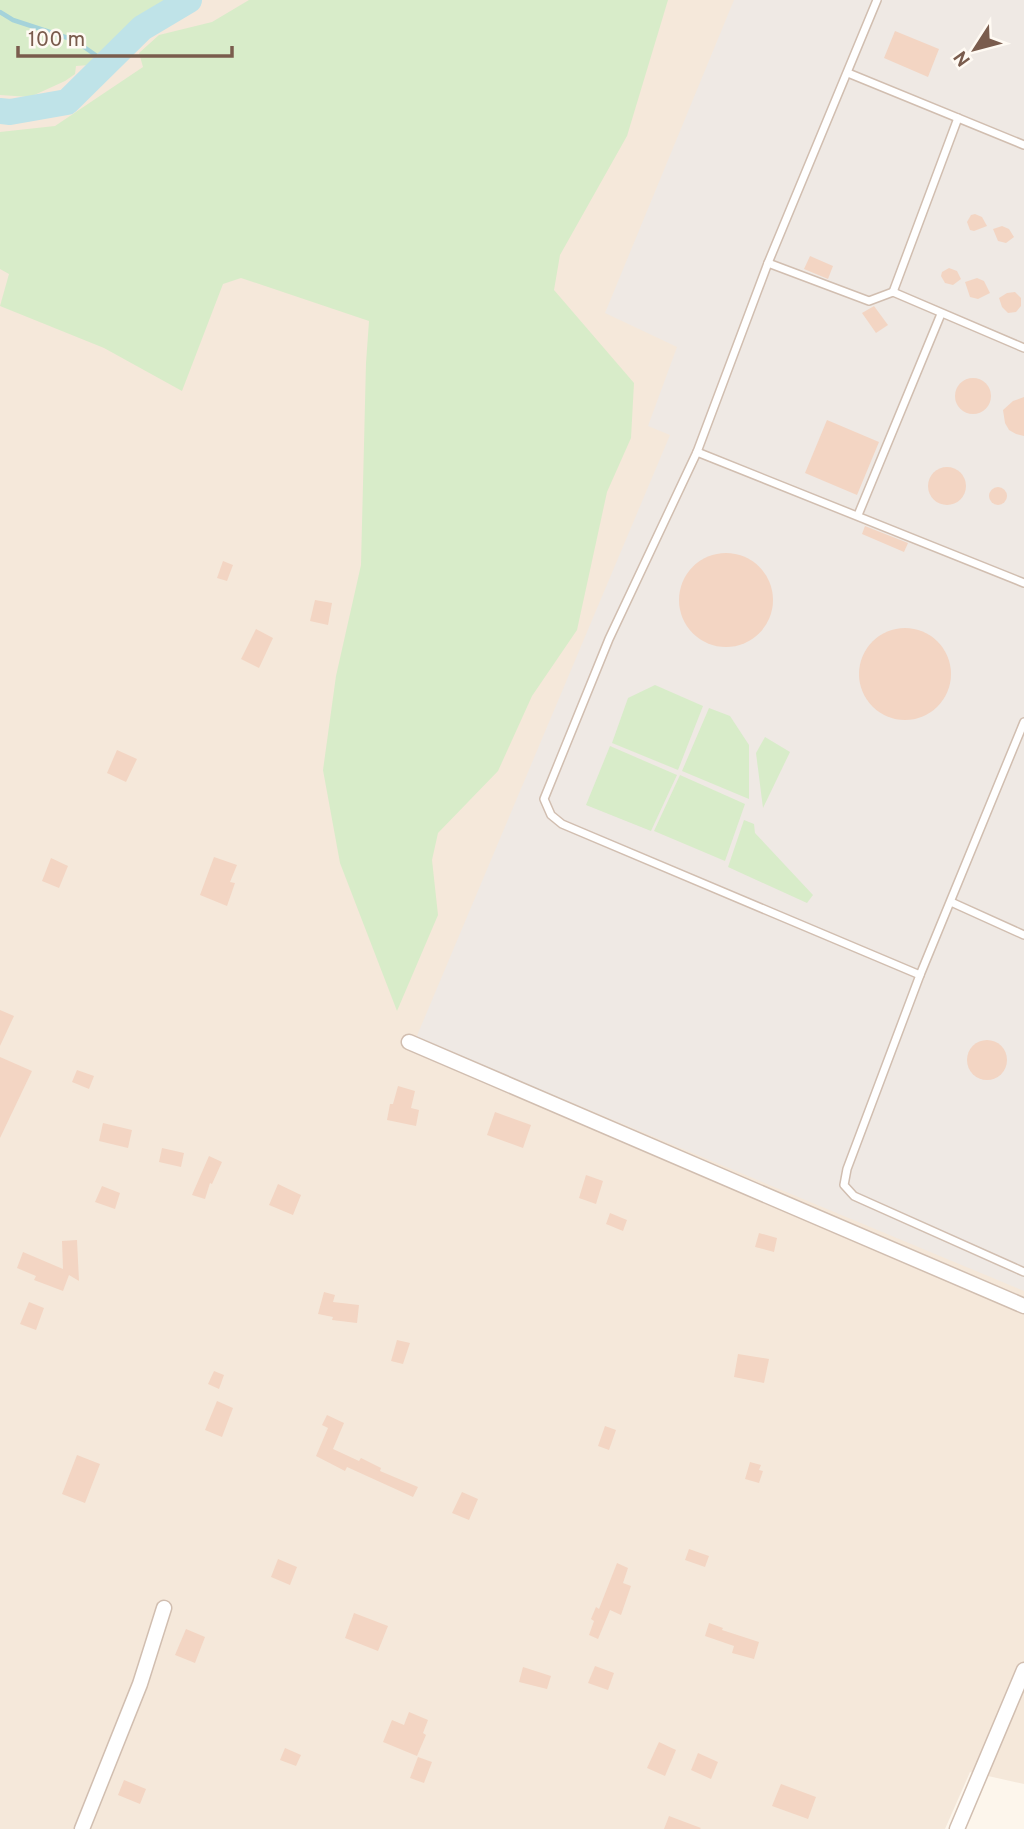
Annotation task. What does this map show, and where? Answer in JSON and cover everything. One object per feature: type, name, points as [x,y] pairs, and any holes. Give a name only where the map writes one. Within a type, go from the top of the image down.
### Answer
[{"type":"street","points":[[409,1042],[1024,1306]]},
{"type":"street","points":[[82,1829],[140,1684],[164,1608]]},
{"type":"street","points":[[957,1829],[1024,1670]]},
{"type":"lane","points":[[877,0],[768,263],[697,452],[609,639],[544,799],[551,815],[562,824],[919,975]]},
{"type":"lane","points":[[848,73],[1024,145]]},
{"type":"lane","points":[[893,292],[958,118]]},
{"type":"lane","points":[[768,263],[869,301],[893,292],[1024,348]]},
{"type":"lane","points":[[858,515],[941,314]]},
{"type":"lane","points":[[697,452],[1024,583]]},
{"type":"lane","points":[[1024,722],[919,975],[847,1169],[845,1185],[854,1196],[1024,1272]]},
{"type":"lane","points":[[951,902],[1024,935]]},
{"type":"shaded area","points":[[0,0],[1024,0],[1024,1784],[970,1772],[945,1829],[0,1829]]},
{"type":"shaded area","points":[[734,0],[1024,0],[1024,1291],[416,1038],[670,435],[648,426],[677,347],[605,313]]},
{"type":"green space","points":[[0,0],[178,0],[148,16],[90,65],[76,66],[75,74],[65,81],[30,97],[0,95]]},
{"type":"green space","points":[[249,0],[668,0],[627,136],[560,255],[554,290],[634,383],[631,438],[607,492],[577,630],[532,696],[498,771],[438,833],[432,860],[438,915],[397,1011],[340,863],[323,770],[336,676],[361,565],[369,321],[241,278],[223,284],[182,391],[104,348],[0,306],[9,274],[0,269],[0,132],[55,126],[143,67],[139,53],[159,35],[212,22]]},
{"type":"green space","points":[[655,685],[703,706],[678,770],[612,743],[628,698]]},
{"type":"green space","points":[[709,708],[730,716],[749,745],[749,799],[682,771]]},
{"type":"green space","points":[[765,737],[790,752],[763,808],[756,753]]},
{"type":"green space","points":[[610,746],[677,775],[651,831],[586,805]]},
{"type":"green space","points":[[680,775],[745,804],[725,861],[654,831]]},
{"type":"green space","points":[[744,820],[754,824],[755,833],[813,895],[807,903],[728,867]]},
{"type":"building","points":[[895,31],[939,49],[928,77],[884,58]]},
{"type":"building","points":[[971,215],[982,217],[987,226],[974,231],[970,230],[967,222]]},
{"type":"building","points":[[1002,226],[1009,229],[1014,237],[1006,243],[998,241],[993,229]]},
{"type":"building","points":[[810,256],[833,266],[828,279],[804,269]]},
{"type":"building","points":[[949,268],[957,271],[961,279],[953,285],[945,283],[941,276],[942,272]]},
{"type":"building","points":[[977,278],[984,281],[990,293],[978,299],[970,297],[965,282]]},
{"type":"building","points":[[1015,292],[1021,298],[1021,306],[1016,312],[1008,313],[999,298]]},
{"type":"building","points":[[874,306],[888,325],[876,333],[862,313]]},
{"type":"building","points":[[973,378],[986,383],[991,396],[986,409],[973,414],[960,409],[955,396],[960,383]]},
{"type":"building","points":[[1024,397],[1024,436],[1009,430],[1003,410],[1013,401]]},
{"type":"building","points":[[827,420],[879,442],[857,495],[805,473]]},
{"type":"building","points":[[947,467],[960,473],[966,486],[960,499],[947,505],[934,499],[928,486],[934,473]]},
{"type":"building","points":[[998,487],[1004,490],[1007,496],[1004,502],[998,505],[992,502],[989,496],[992,490]]},
{"type":"building","points":[[865,526],[908,543],[904,552],[862,534]]},
{"type":"building","points":[[726,553],[744,557],[759,567],[769,582],[773,600],[769,618],[759,633],[744,643],[726,647],[708,643],[693,633],[683,618],[679,600],[683,582],[693,567],[708,557]]},
{"type":"building","points":[[223,561],[233,565],[227,581],[217,578]]},
{"type":"building","points":[[315,600],[332,603],[328,625],[310,621]]},
{"type":"building","points":[[905,628],[923,631],[938,641],[948,656],[951,674],[948,692],[938,707],[923,717],[905,720],[887,717],[872,707],[862,692],[859,674],[862,656],[872,641],[887,631]]},
{"type":"building","points":[[256,629],[273,638],[259,668],[241,659]]},
{"type":"building","points":[[117,750],[137,759],[126,782],[107,773]]},
{"type":"building","points":[[214,857],[237,865],[230,882],[235,883],[227,906],[200,895]]},
{"type":"building","points":[[51,858],[68,866],[59,888],[42,881]]},
{"type":"building","points":[[0,1010],[14,1016],[0,1046]]},
{"type":"building","points":[[987,1040],[1001,1046],[1007,1060],[1001,1074],[987,1080],[973,1074],[967,1060],[973,1046]]},
{"type":"building","points":[[0,1057],[32,1071],[0,1138]]},
{"type":"building","points":[[77,1070],[94,1076],[89,1089],[72,1082]]},
{"type":"building","points":[[398,1086],[415,1091],[411,1108],[419,1110],[416,1126],[387,1120]]},
{"type":"building","points":[[495,1112],[531,1125],[523,1148],[487,1135]]},
{"type":"building","points":[[103,1123],[132,1130],[128,1148],[99,1141]]},
{"type":"building","points":[[162,1148],[184,1153],[181,1167],[159,1162]]},
{"type":"building","points":[[209,1156],[222,1162],[212,1184],[210,1183],[205,1199],[192,1195]]},
{"type":"building","points":[[586,1175],[603,1181],[596,1204],[579,1198]]},
{"type":"building","points":[[278,1184],[301,1195],[293,1215],[269,1205]]},
{"type":"building","points":[[102,1186],[120,1193],[115,1209],[95,1202]]},
{"type":"building","points":[[610,1213],[627,1220],[623,1231],[606,1224]]},
{"type":"building","points":[[759,1233],[777,1238],[774,1252],[755,1247]]},
{"type":"building","points":[[77,1240],[79,1281],[69,1275],[63,1291],[34,1280],[36,1276],[17,1268],[23,1252],[63,1269],[62,1241]]},
{"type":"building","points":[[324,1292],[335,1295],[333,1302],[359,1305],[357,1323],[332,1320],[333,1317],[318,1314]]},
{"type":"building","points":[[29,1302],[44,1308],[36,1330],[20,1324]]},
{"type":"building","points":[[397,1340],[410,1343],[403,1364],[391,1361]]},
{"type":"building","points":[[738,1354],[769,1359],[764,1383],[734,1377]]},
{"type":"building","points":[[214,1371],[224,1375],[219,1389],[208,1384]]},
{"type":"building","points":[[217,1401],[233,1408],[222,1437],[205,1430]]},
{"type":"building","points":[[327,1415],[344,1423],[333,1449],[359,1461],[361,1458],[381,1468],[380,1471],[418,1487],[413,1497],[347,1467],[345,1471],[316,1456],[328,1428],[322,1425]]},
{"type":"building","points":[[605,1426],[616,1430],[609,1450],[598,1446]]},
{"type":"building","points":[[77,1455],[100,1464],[85,1503],[62,1494]]},
{"type":"building","points":[[750,1462],[761,1465],[759,1470],[763,1471],[759,1483],[745,1479]]},
{"type":"building","points":[[462,1492],[478,1499],[469,1520],[452,1513]]},
{"type":"building","points":[[689,1549],[709,1556],[705,1567],[685,1560]]},
{"type":"building","points":[[278,1559],[297,1567],[290,1585],[271,1577]]},
{"type":"building","points":[[617,1563],[628,1568],[623,1583],[631,1586],[621,1615],[610,1610],[598,1639],[589,1635],[594,1621],[591,1619],[596,1607],[599,1609]]},
{"type":"building","points":[[354,1613],[388,1626],[378,1651],[345,1638]]},
{"type":"building","points":[[709,1623],[759,1642],[754,1659],[732,1653],[734,1646],[705,1636]]},
{"type":"building","points":[[186,1629],[205,1637],[195,1663],[175,1655]]},
{"type":"building","points":[[595,1666],[614,1673],[608,1690],[588,1683]]},
{"type":"building","points":[[523,1667],[551,1676],[547,1689],[519,1682]]},
{"type":"building","points":[[409,1712],[428,1720],[423,1733],[426,1735],[417,1756],[383,1742],[392,1720],[404,1725]]},
{"type":"building","points":[[659,1742],[676,1750],[665,1776],[647,1768]]},
{"type":"building","points":[[285,1748],[301,1755],[296,1766],[280,1760]]},
{"type":"building","points":[[698,1753],[718,1762],[711,1779],[691,1770]]},
{"type":"building","points":[[418,1757],[432,1762],[424,1783],[410,1778]]},
{"type":"building","points":[[124,1780],[146,1789],[140,1804],[118,1795]]},
{"type":"building","points":[[781,1784],[816,1797],[808,1819],[772,1806]]},
{"type":"building","points":[[669,1816],[701,1828],[664,1829]]},
{"type":"waterway","points":[[0,111],[10,112],[67,102],[142,28],[189,0]]},
{"type":"waterway","points":[[0,12],[13,20],[74,40],[107,63]]}]
